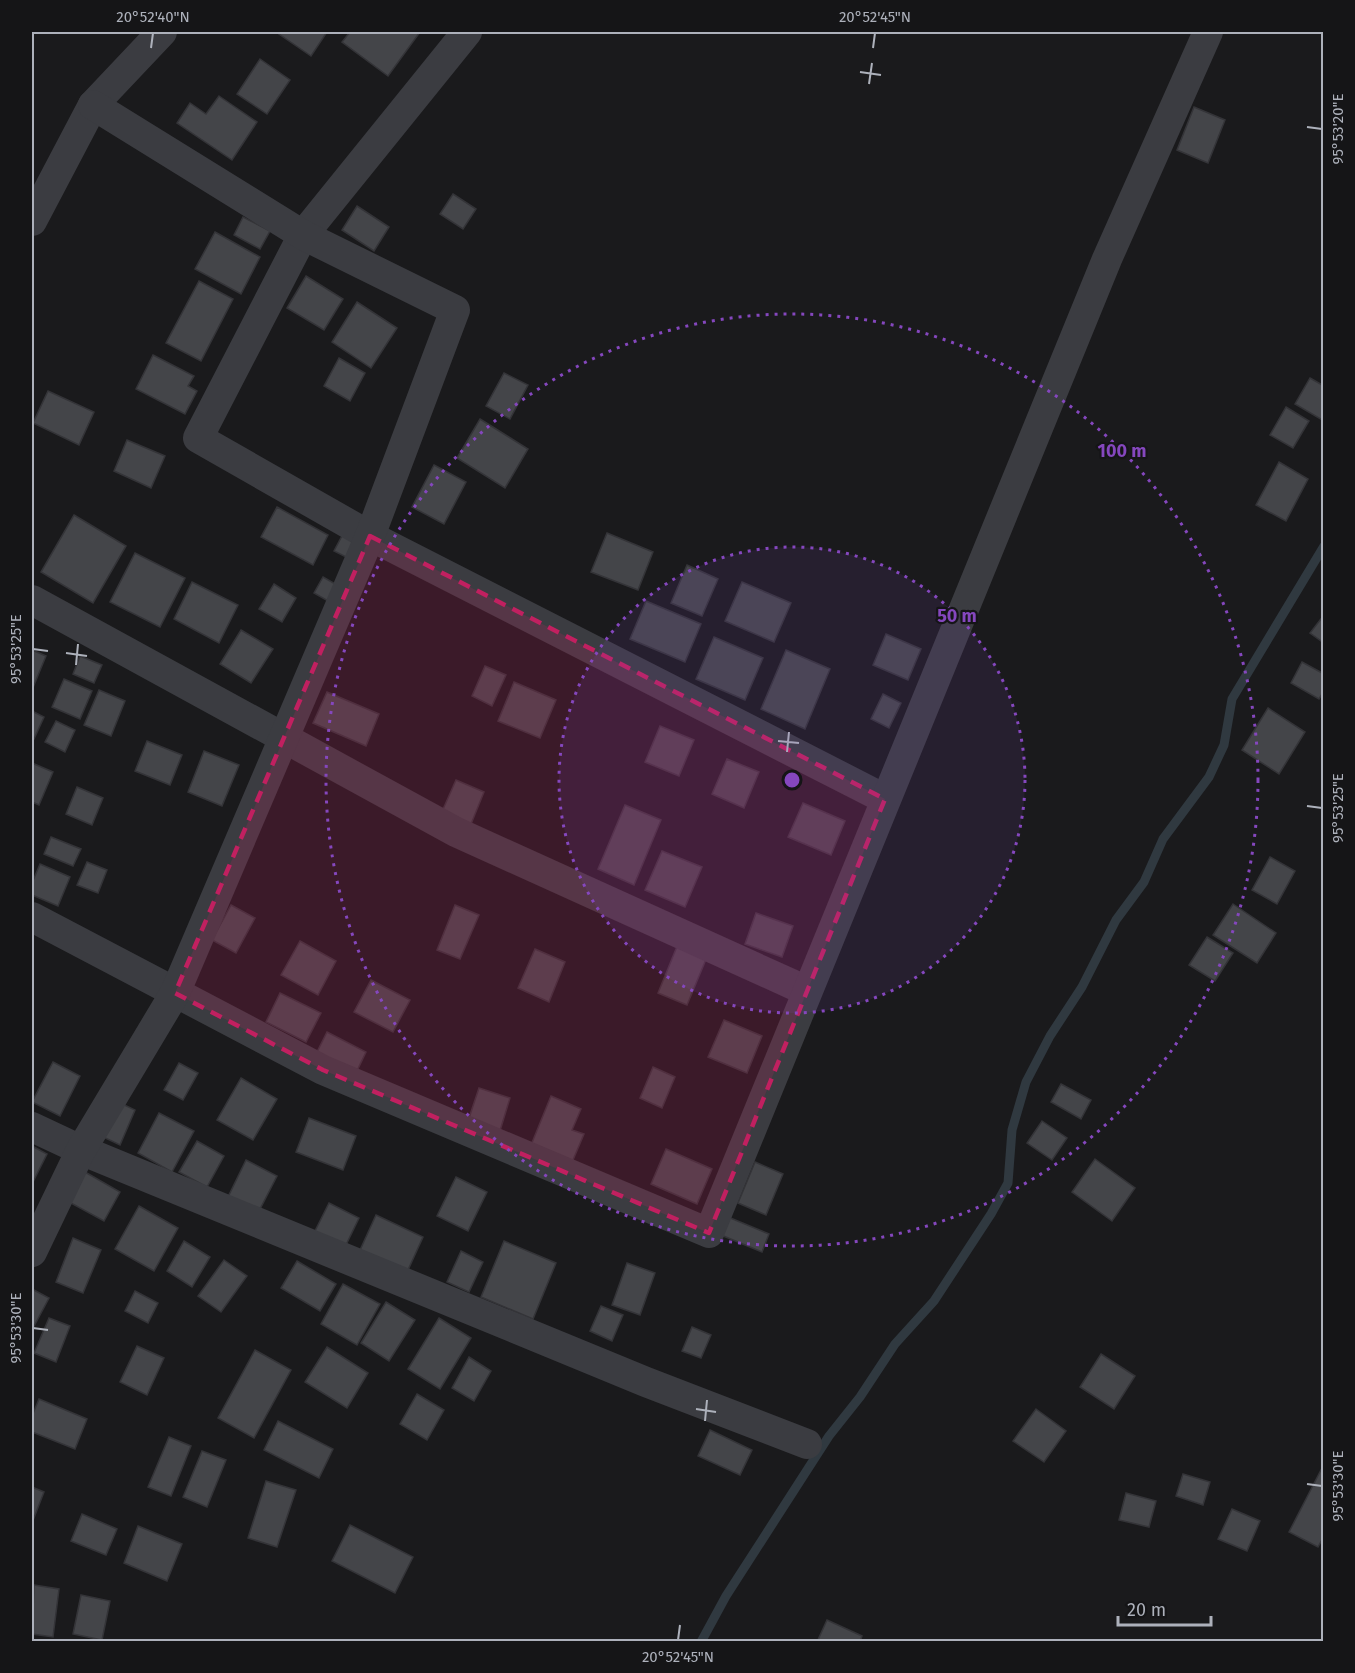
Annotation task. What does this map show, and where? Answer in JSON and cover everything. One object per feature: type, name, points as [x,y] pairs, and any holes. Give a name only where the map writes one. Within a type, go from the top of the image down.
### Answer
[{"type":"street","points":[[32,221],[93,105],[162,32]]},
{"type":"street","points":[[466,32],[303,235],[198,438],[370,536],[885,800]]},
{"type":"street","points":[[32,917],[323,1070],[709,1233],[1107,259],[1208,32]]},
{"type":"street","points":[[32,1252],[81,1150],[175,993],[370,536],[455,310],[303,235],[93,105]]},
{"type":"street","points":[[32,600],[285,736],[456,832],[807,991]]},
{"type":"street","points":[[32,1127],[81,1150],[636,1378],[807,1444]]},
{"type":"highlighted area","points":[[370,536],[885,799],[709,1233],[323,1070],[175,993]]},
{"type":"building","points":[[276,32],[327,32],[311,56]]},
{"type":"building","points":[[350,32],[420,32],[388,76],[342,42]]},
{"type":"building","points":[[260,59],[290,80],[267,114],[237,94]]},
{"type":"building","points":[[219,96],[257,122],[232,160],[177,123],[190,103],[206,114]]},
{"type":"building","points":[[1194,107],[1225,120],[1208,163],[1177,150]]},
{"type":"building","points":[[453,194],[476,209],[463,229],[440,214]]},
{"type":"building","points":[[357,206],[389,227],[374,251],[342,230]]},
{"type":"building","points":[[243,217],[270,231],[260,249],[234,235]]},
{"type":"building","points":[[215,232],[260,257],[241,294],[195,269]]},
{"type":"building","points":[[306,276],[343,299],[324,330],[287,308]]},
{"type":"building","points":[[199,281],[233,299],[201,361],[166,343]]},
{"type":"building","points":[[357,302],[397,328],[371,368],[332,342]]},
{"type":"building","points":[[153,355],[194,376],[188,386],[197,391],[185,414],[136,389]]},
{"type":"building","points":[[339,358],[365,373],[350,401],[324,386]]},
{"type":"building","points":[[504,373],[528,385],[510,419],[486,406]]},
{"type":"building","points":[[1310,378],[1324,386],[1324,421],[1295,404]]},
{"type":"building","points":[[48,391],[94,412],[79,445],[33,423]]},
{"type":"building","points":[[1286,407],[1309,421],[1293,448],[1270,435]]},
{"type":"building","points":[[480,419],[528,449],[505,488],[457,458]]},
{"type":"building","points":[[127,440],[165,456],[151,488],[114,471]]},
{"type":"building","points":[[1279,462],[1308,479],[1286,521],[1256,505]]},
{"type":"building","points":[[434,465],[466,482],[444,524],[412,507]]},
{"type":"building","points":[[277,507],[328,535],[313,565],[261,537]]},
{"type":"building","points":[[74,515],[126,546],[93,603],[41,572]]},
{"type":"building","points":[[607,533],[653,552],[638,590],[591,572]]},
{"type":"building","points":[[343,534],[359,542],[350,559],[334,551]]},
{"type":"building","points":[[135,553],[185,578],[160,627],[110,602]]},
{"type":"building","points":[[687,565],[718,579],[702,616],[671,603]]},
{"type":"building","points":[[323,577],[337,585],[328,601],[314,593]]},
{"type":"building","points":[[192,582],[238,605],[219,643],[174,619]]},
{"type":"building","points":[[742,582],[791,603],[774,642],[725,621]]},
{"type":"building","points":[[274,584],[296,598],[282,622],[259,609]]},
{"type":"building","points":[[646,601],[701,624],[685,662],[630,639]]},
{"type":"building","points":[[1324,615],[1324,643],[1310,633]]},
{"type":"building","points":[[241,630],[273,649],[251,683],[220,664]]},
{"type":"building","points":[[886,634],[921,649],[908,680],[873,665]]},
{"type":"building","points":[[714,637],[763,658],[745,700],[696,679]]},
{"type":"building","points":[[32,650],[46,656],[32,690]]},
{"type":"building","points":[[786,650],[830,669],[805,729],[761,709]]},
{"type":"building","points":[[80,656],[102,665],[94,683],[73,674]]},
{"type":"building","points":[[1302,662],[1324,674],[1324,691],[1319,699],[1291,683]]},
{"type":"building","points":[[485,666],[506,675],[492,706],[472,696]]},
{"type":"building","points":[[64,679],[92,691],[80,719],[52,707]]},
{"type":"building","points":[[514,682],[556,700],[540,738],[498,721]]},
{"type":"building","points":[[99,690],[125,701],[111,736],[84,725]]},
{"type":"building","points":[[327,692],[379,714],[366,746],[313,723]]},
{"type":"building","points":[[883,694],[901,703],[889,728],[871,719]]},
{"type":"building","points":[[1268,708],[1305,732],[1279,774],[1242,750]]},
{"type":"building","points":[[32,711],[44,717],[34,739],[32,738]]},
{"type":"building","points":[[56,721],[75,730],[65,752],[45,742]]},
{"type":"building","points":[[660,726],[694,740],[679,776],[645,762]]},
{"type":"building","points":[[147,741],[182,755],[170,785],[135,771]]},
{"type":"building","points":[[204,751],[239,765],[222,806],[188,792]]},
{"type":"building","points":[[727,759],[759,772],[744,808],[712,794]]},
{"type":"building","points":[[32,763],[53,772],[39,805],[32,802]]},
{"type":"building","points":[[456,780],[484,792],[469,829],[440,816]]},
{"type":"building","points":[[77,787],[103,798],[92,825],[66,814]]},
{"type":"building","points":[[803,803],[845,821],[831,855],[788,837]]},
{"type":"building","points":[[625,805],[661,820],[634,885],[598,869]]},
{"type":"building","points":[[51,837],[81,849],[73,866],[44,854]]},
{"type":"building","points":[[662,851],[702,867],[685,907],[645,890]]},
{"type":"building","points":[[1270,857],[1295,871],[1277,904],[1252,890]]},
{"type":"building","points":[[87,862],[107,870],[98,893],[77,885]]},
{"type":"building","points":[[40,864],[70,877],[58,906],[32,895],[32,883]]},
{"type":"building","points":[[1233,904],[1276,933],[1257,963],[1213,935]]},
{"type":"building","points":[[231,905],[255,918],[236,953],[212,940]]},
{"type":"building","points":[[455,905],[479,915],[460,959],[437,950]]},
{"type":"building","points":[[756,913],[793,926],[782,957],[745,944]]},
{"type":"building","points":[[1207,937],[1233,953],[1215,981],[1189,965]]},
{"type":"building","points":[[300,941],[336,961],[318,995],[281,975]]},
{"type":"building","points":[[678,944],[707,957],[687,1005],[658,993]]},
{"type":"building","points":[[535,949],[565,962],[549,1002],[518,988]]},
{"type":"building","points":[[371,980],[410,1000],[393,1032],[354,1012]]},
{"type":"building","points":[[280,993],[321,1013],[306,1042],[266,1022]]},
{"type":"building","points":[[724,1020],[762,1036],[747,1073],[708,1057]]},
{"type":"building","points":[[327,1032],[366,1052],[354,1077],[314,1058]]},
{"type":"building","points":[[53,1062],[80,1076],[60,1116],[32,1102]]},
{"type":"building","points":[[179,1063],[198,1073],[183,1100],[164,1090]]},
{"type":"building","points":[[653,1067],[675,1077],[662,1108],[640,1098]]},
{"type":"building","points":[[241,1078],[277,1099],[253,1140],[217,1120]]},
{"type":"building","points":[[1061,1084],[1091,1100],[1081,1119],[1051,1102]]},
{"type":"building","points":[[479,1088],[510,1098],[499,1134],[467,1124]]},
{"type":"building","points":[[551,1096],[581,1109],[572,1130],[584,1134],[570,1167],[529,1150]]},
{"type":"building","points":[[114,1100],[135,1110],[120,1145],[99,1135]]},
{"type":"building","points":[[159,1113],[194,1131],[172,1172],[138,1153]]},
{"type":"building","points":[[309,1118],[356,1136],[343,1170],[296,1152]]},
{"type":"building","points":[[1042,1121],[1067,1138],[1052,1160],[1027,1143]]},
{"type":"building","points":[[197,1141],[224,1156],[207,1187],[179,1172]]},
{"type":"building","points":[[32,1146],[47,1154],[32,1184]]},
{"type":"building","points":[[666,1149],[712,1169],[697,1204],[651,1184]]},
{"type":"building","points":[[1095,1159],[1135,1188],[1112,1221],[1072,1192]]},
{"type":"building","points":[[246,1160],[277,1176],[258,1213],[228,1197]]},
{"type":"building","points":[[755,1162],[783,1174],[766,1215],[738,1203]]},
{"type":"building","points":[[85,1172],[120,1192],[104,1221],[69,1202]]},
{"type":"building","points":[[456,1177],[487,1192],[468,1231],[437,1216]]},
{"type":"building","points":[[329,1203],[359,1218],[343,1251],[312,1237]]},
{"type":"building","points":[[139,1206],[178,1228],[154,1271],[115,1249]]},
{"type":"building","points":[[376,1215],[423,1237],[403,1281],[356,1259]]},
{"type":"building","points":[[728,1217],[769,1234],[762,1252],[721,1235]]},
{"type":"building","points":[[73,1238],[101,1250],[83,1293],[56,1282]]},
{"type":"building","points":[[184,1241],[210,1257],[192,1287],[167,1271]]},
{"type":"building","points":[[504,1241],[556,1263],[533,1319],[481,1297]]},
{"type":"building","points":[[461,1251],[483,1262],[469,1292],[447,1282]]},
{"type":"building","points":[[224,1260],[247,1276],[221,1312],[198,1296]]},
{"type":"building","points":[[297,1261],[336,1284],[320,1311],[281,1288]]},
{"type":"building","points":[[627,1263],[655,1273],[640,1315],[612,1305]]},
{"type":"building","points":[[343,1284],[380,1304],[357,1345],[321,1324]]},
{"type":"building","points":[[32,1289],[49,1298],[32,1330]]},
{"type":"building","points":[[135,1291],[158,1303],[148,1323],[125,1311]]},
{"type":"building","points":[[386,1302],[415,1320],[389,1361],[361,1343]]},
{"type":"building","points":[[601,1306],[623,1315],[612,1341],[590,1331]]},
{"type":"building","points":[[49,1318],[70,1326],[56,1362],[34,1353]]},
{"type":"building","points":[[439,1318],[471,1338],[440,1389],[408,1369]]},
{"type":"building","points":[[692,1327],[711,1335],[701,1358],[682,1351]]},
{"type":"building","points":[[137,1346],[164,1358],[147,1395],[120,1382]]},
{"type":"building","points":[[327,1347],[368,1373],[347,1408],[305,1382]]},
{"type":"building","points":[[255,1350],[291,1370],[254,1438],[218,1418]]},
{"type":"building","points":[[1101,1354],[1135,1376],[1114,1409],[1080,1387]]},
{"type":"building","points":[[469,1357],[491,1371],[474,1401],[452,1388]]},
{"type":"building","points":[[417,1394],[444,1410],[427,1440],[400,1424]]},
{"type":"building","points":[[39,1399],[87,1419],[75,1449],[32,1432],[32,1416]]},
{"type":"building","points":[[1036,1409],[1066,1431],[1044,1462],[1013,1441]]},
{"type":"building","points":[[278,1421],[333,1449],[319,1478],[264,1450]]},
{"type":"building","points":[[710,1430],[752,1450],[740,1475],[698,1456]]},
{"type":"building","points":[[169,1437],[191,1446],[171,1496],[148,1487]]},
{"type":"building","points":[[202,1451],[226,1460],[207,1507],[183,1497]]},
{"type":"building","points":[[1324,1464],[1324,1536],[1318,1547],[1289,1532]]},
{"type":"building","points":[[1183,1474],[1210,1482],[1203,1505],[1176,1496]]},
{"type":"building","points":[[266,1481],[296,1490],[277,1547],[248,1538]]},
{"type":"building","points":[[32,1487],[44,1492],[32,1523]]},
{"type":"building","points":[[1126,1493],[1156,1501],[1149,1527],[1119,1520]]},
{"type":"building","points":[[1232,1509],[1260,1521],[1247,1551],[1218,1539]]},
{"type":"building","points":[[82,1514],[117,1529],[106,1555],[71,1541]]},
{"type":"building","points":[[350,1525],[413,1557],[395,1593],[332,1561]]},
{"type":"building","points":[[138,1526],[182,1544],[167,1581],[124,1563]]},
{"type":"building","points":[[34,1585],[59,1589],[53,1637],[32,1634]]},
{"type":"building","points":[[81,1595],[110,1601],[102,1640],[73,1634]]},
{"type":"building","points":[[827,1620],[862,1636],[860,1642],[817,1642]]},
{"type":"waterway","points":[[701,1642],[726,1596],[829,1436],[860,1397],[895,1344],[934,1301],[991,1214],[1008,1183],[1012,1130],[1026,1082],[1050,1036],[1082,987],[1116,920],[1144,882],[1163,839],[1209,777],[1224,745],[1232,699],[1324,546]]}]
